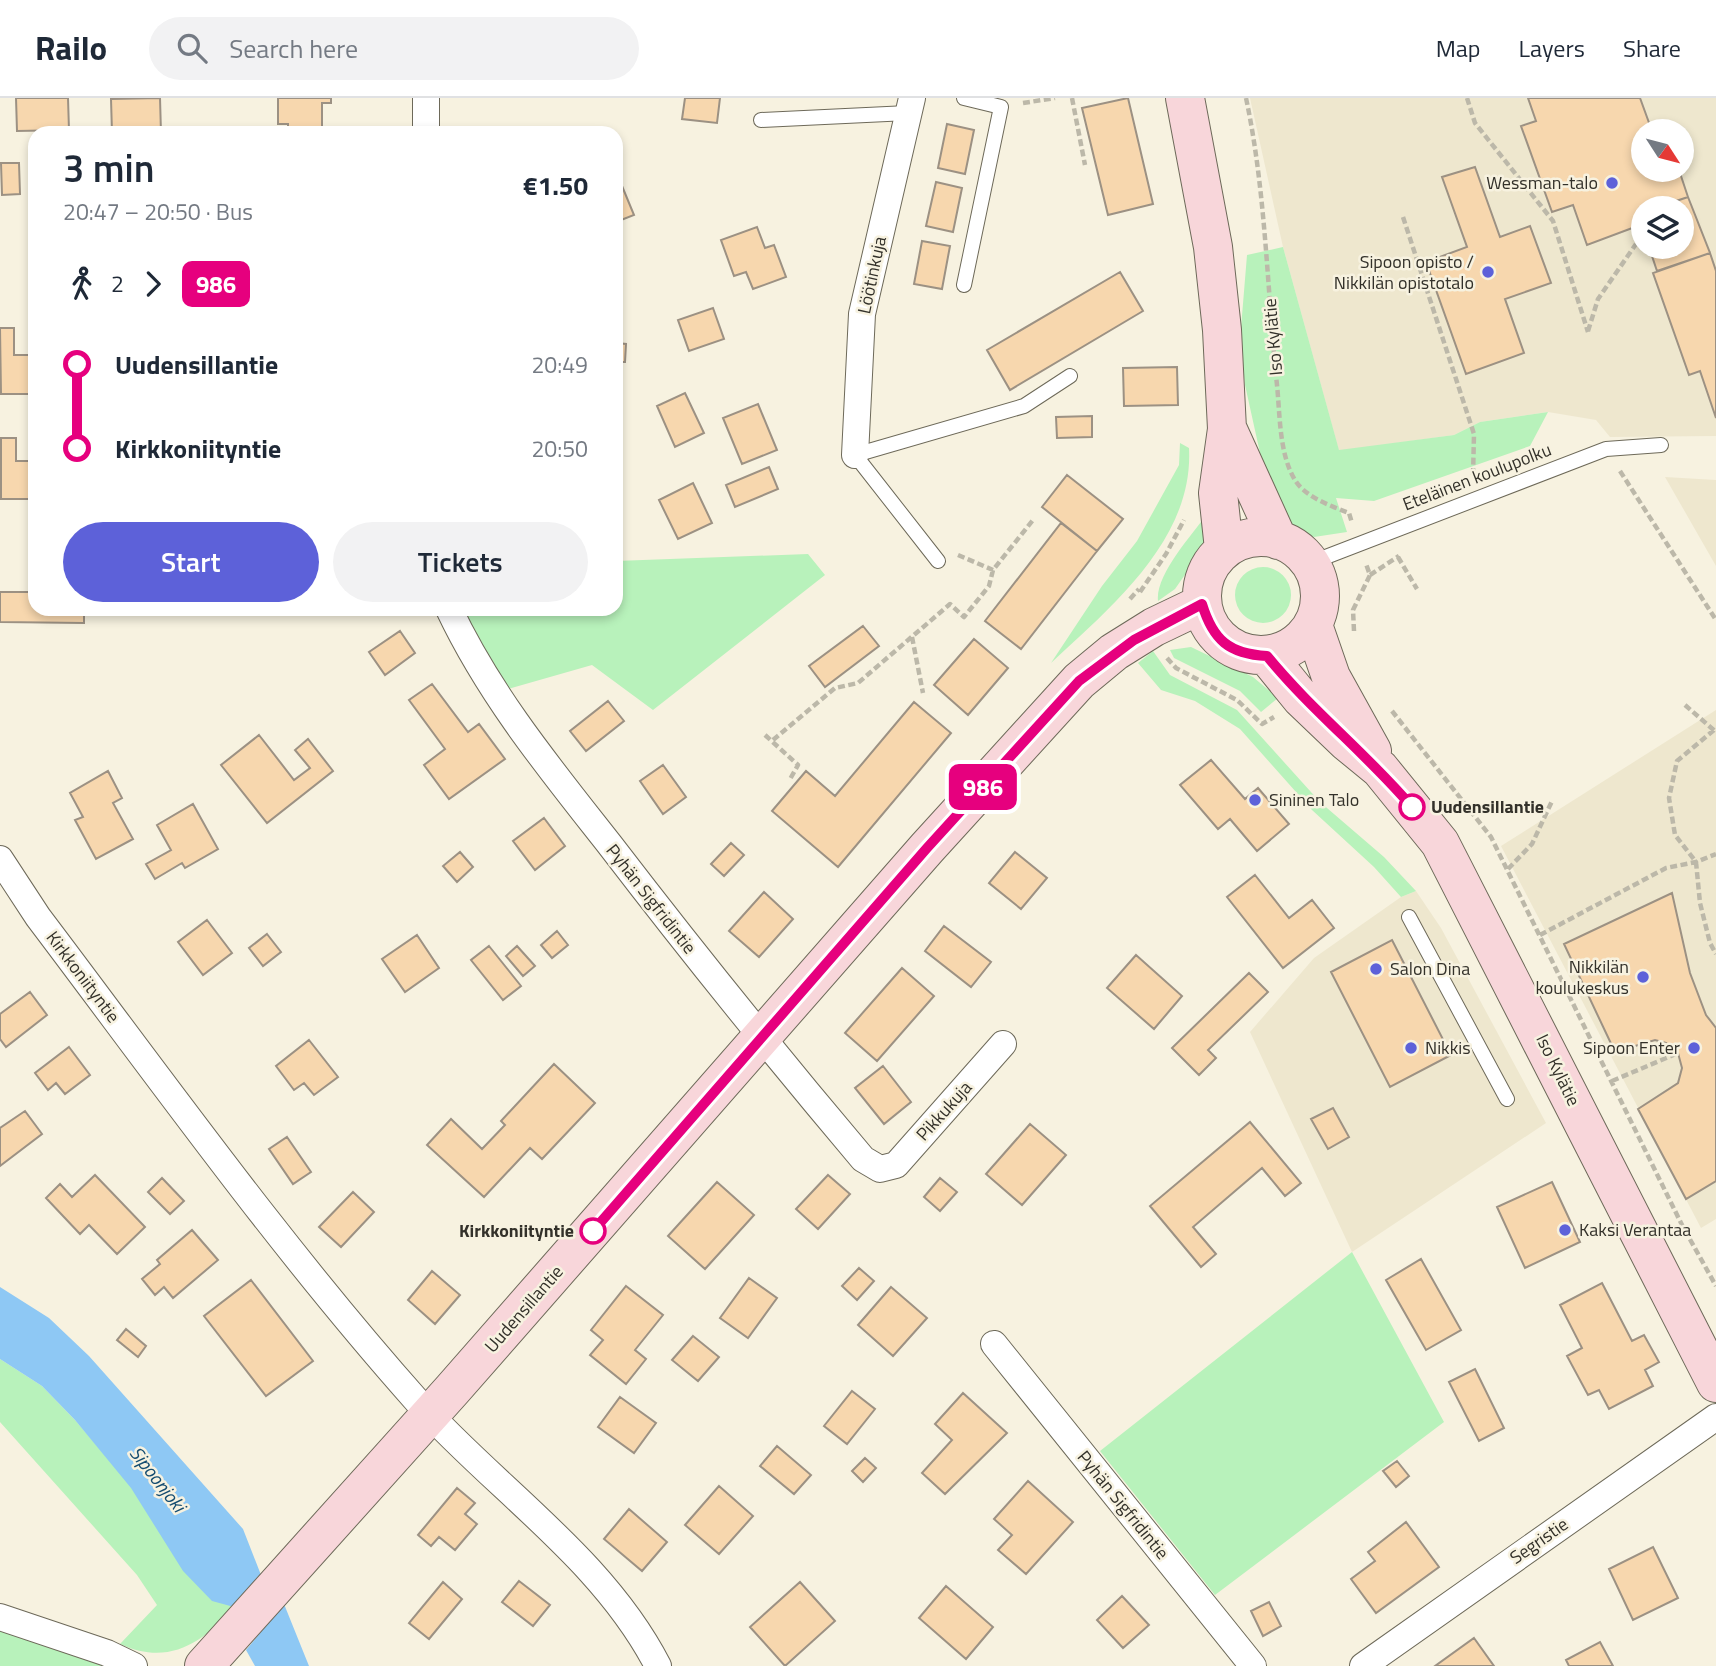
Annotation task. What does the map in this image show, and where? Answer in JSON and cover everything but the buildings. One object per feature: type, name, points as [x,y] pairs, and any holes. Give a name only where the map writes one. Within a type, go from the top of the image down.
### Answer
[{"type":"street","points":[[426,98],[426,126]]},
{"type":"street","points":[[1185,98],[1213,247],[1222,330],[1227,429],[1218,493],[1224,549]]},
{"type":"street","name":"Löötinkuja","points":[[855,455],[862,314],[910,106]]},
{"type":"street","points":[[1227,429],[1278,540]]},
{"type":"street","points":[[1260,537],[1278,540],[1298,550],[1310,563],[1320,593],[1313,625],[1287,650],[1267,656],[1247,655],[1228,647],[1209,626],[1202,604],[1202,588],[1207,573],[1224,549],[1241,540],[1260,537]]},
{"type":"street","name":"Uudensillantie","points":[[210,1658],[430,1414],[1079,681],[1124,646],[1202,604]]},
{"type":"street","name":"Pyhän Sigfridintie","points":[[452,616],[464,640],[521,731],[761,1038],[863,1159],[880,1168]]},
{"type":"street","name":"Iso Kylätie","points":[[1313,625],[1331,677],[1364,731],[1380,769]]},
{"type":"street","name":"Iso Kylätie","points":[[1267,656],[1310,707],[1380,769],[1434,835],[1461,880],[1716,1383]]},
{"type":"street","name":"Kirkkoniityntie","points":[[0,859],[38,917],[296,1259],[430,1414],[614,1595],[644,1638],[658,1666]]},
{"type":"street","name":"Pikkukuja","points":[[880,1168],[895,1165],[1003,1044]]},
{"type":"street","name":"Pyhän Sigfridintie","points":[[994,1344],[1253,1666]]},
{"type":"street","name":"Segristie","points":[[1363,1666],[1716,1417]]},
{"type":"street","points":[[0,1617],[107,1653],[134,1666]]},
{"type":"lane","points":[[964,98],[1001,107],[964,285]]},
{"type":"lane","points":[[761,120],[910,106]]},
{"type":"lane","points":[[938,561],[855,455],[1024,405],[1070,376]]},
{"type":"lane","name":"Eteläinen koulupolku","points":[[1310,563],[1606,449],[1661,445]]},
{"type":"lane","points":[[1409,917],[1507,1099]]},
{"type":"path","points":[[1001,107],[1055,98]]},
{"type":"path","points":[[1072,98],[1085,165]]},
{"type":"path","name":"Iso Kylätie","points":[[1246,98],[1265,229],[1269,315],[1284,446],[1295,480],[1330,506],[1349,513],[1370,575],[1353,610],[1354,636]]},
{"type":"path","points":[[1467,98],[1475,123],[1553,222],[1588,332],[1598,299],[1631,251]]},
{"type":"path","points":[[1403,217],[1474,434],[1473,477]]},
{"type":"path","points":[[1606,449],[1716,620]]},
{"type":"path","points":[[773,740],[835,688],[858,683],[950,604],[964,617],[989,586],[993,570],[1033,520]]},
{"type":"path","points":[[1398,557],[1417,589]]},
{"type":"path","points":[[912,637],[923,693]]},
{"type":"path","points":[[1685,705],[1715,731],[1677,761],[1669,797],[1675,835],[1696,862],[1700,903],[1710,943],[1716,954]]},
{"type":"path","points":[[1391,709],[1480,819],[1682,1225],[1716,1286]]},
{"type":"path","points":[[765,735],[798,765],[789,781]]},
{"type":"path","points":[[1507,869],[1532,844],[1552,801]]},
{"type":"path","points":[[1540,936],[1666,868],[1696,862],[1716,853]]},
{"type":"path","points":[[1612,1081],[1678,1053]]},
{"type":"path","points":[[1711,1276],[1716,1272]]},
{"type":"shaded area","points":[[1250,98],[1716,98],[1716,436],[1610,437],[1596,420],[1548,412],[1480,422],[1454,435],[1339,451],[1283,247]]},
{"type":"shaded area","points":[[1665,477],[1716,480],[1716,566]]},
{"type":"shaded area","name":"Nikkilän koulukeskus","points":[[1716,710],[1716,1219],[1701,1228],[1501,846]]},
{"type":"shaded area","points":[[1416,891],[1441,928],[1546,1123],[1352,1252],[1250,1032],[1314,958],[1401,897]]},
{"type":"green space","points":[[1283,247],[1339,450],[1454,435],[1480,422],[1548,412],[1530,446],[1374,501],[1336,498],[1347,532],[1314,537],[1293,528],[1264,471],[1245,385],[1240,340],[1247,255]]},
{"type":"green space","points":[[1180,443],[1189,448],[1187,481],[1178,512],[1164,541],[1123,594],[1051,663],[1102,586],[1137,541],[1179,465]]},
{"type":"green space","points":[[1207,514],[1207,543],[1175,589],[1158,601],[1162,579],[1168,568]]},
{"type":"green space","points":[[808,554],[825,575],[653,710],[592,665],[508,689],[475,640],[467,616],[623,616],[623,561]]},
{"type":"green space","points":[[1263,567],[1274,569],[1283,575],[1289,584],[1289,606],[1283,615],[1274,621],[1263,623],[1252,621],[1243,615],[1237,606],[1235,595],[1237,584],[1243,575],[1252,569]]},
{"type":"green space","points":[[1191,647],[1253,677],[1278,698],[1261,712],[1240,691],[1174,658],[1170,650]]},
{"type":"green space","points":[[1153,651],[1170,675],[1237,710],[1320,802],[1384,857],[1416,891],[1401,897],[1374,867],[1312,810],[1240,729],[1195,701],[1161,690],[1138,663]]},
{"type":"green space","points":[[1352,1252],[1444,1422],[1215,1595],[1100,1451]]},
{"type":"green space","points":[[0,1359],[42,1386],[75,1420],[234,1607],[197,1641],[169,1652],[154,1653],[120,1644],[157,1605],[137,1575],[0,1422]]},
{"type":"green space","points":[[0,1617],[130,1666],[0,1666]]},
{"type":"water","name":"Sipoonjoki","points":[[0,1287],[49,1318],[89,1356],[243,1529],[261,1575],[234,1607],[212,1601],[183,1571],[131,1488],[75,1420],[42,1386],[0,1359]]},
{"type":"water","points":[[284,1604],[309,1666],[255,1666],[246,1650]]},
{"type":"bus line","name":"986","points":[[593,1231],[927,848],[1079,681],[1114,652],[1154,627],[1202,604],[1209,626],[1228,647],[1247,655],[1267,656],[1301,698],[1380,769],[1412,807]]},
{"type":"place","name":"Wessman-talo","points":[[1612,183]]},
{"type":"place","name":"Sipoon opisto / Nikkilän opistotalo","points":[[1488,272]]},
{"type":"place","name":"Sininen Talo","points":[[1255,800]]},
{"type":"place","name":"Uudensillantie","points":[[1412,807]]},
{"type":"place","name":"Salon Dina","points":[[1376,969]]},
{"type":"place","name":"Nikkilän koulukeskus","points":[[1643,977]]},
{"type":"place","name":"Nikkis","points":[[1411,1048]]},
{"type":"place","name":"Sipoon Enter","points":[[1694,1048]]},
{"type":"place","name":"Kaksi Verantaa","points":[[1565,1230]]},
{"type":"place","name":"Kirkkoniityntie","points":[[593,1231]]}]
